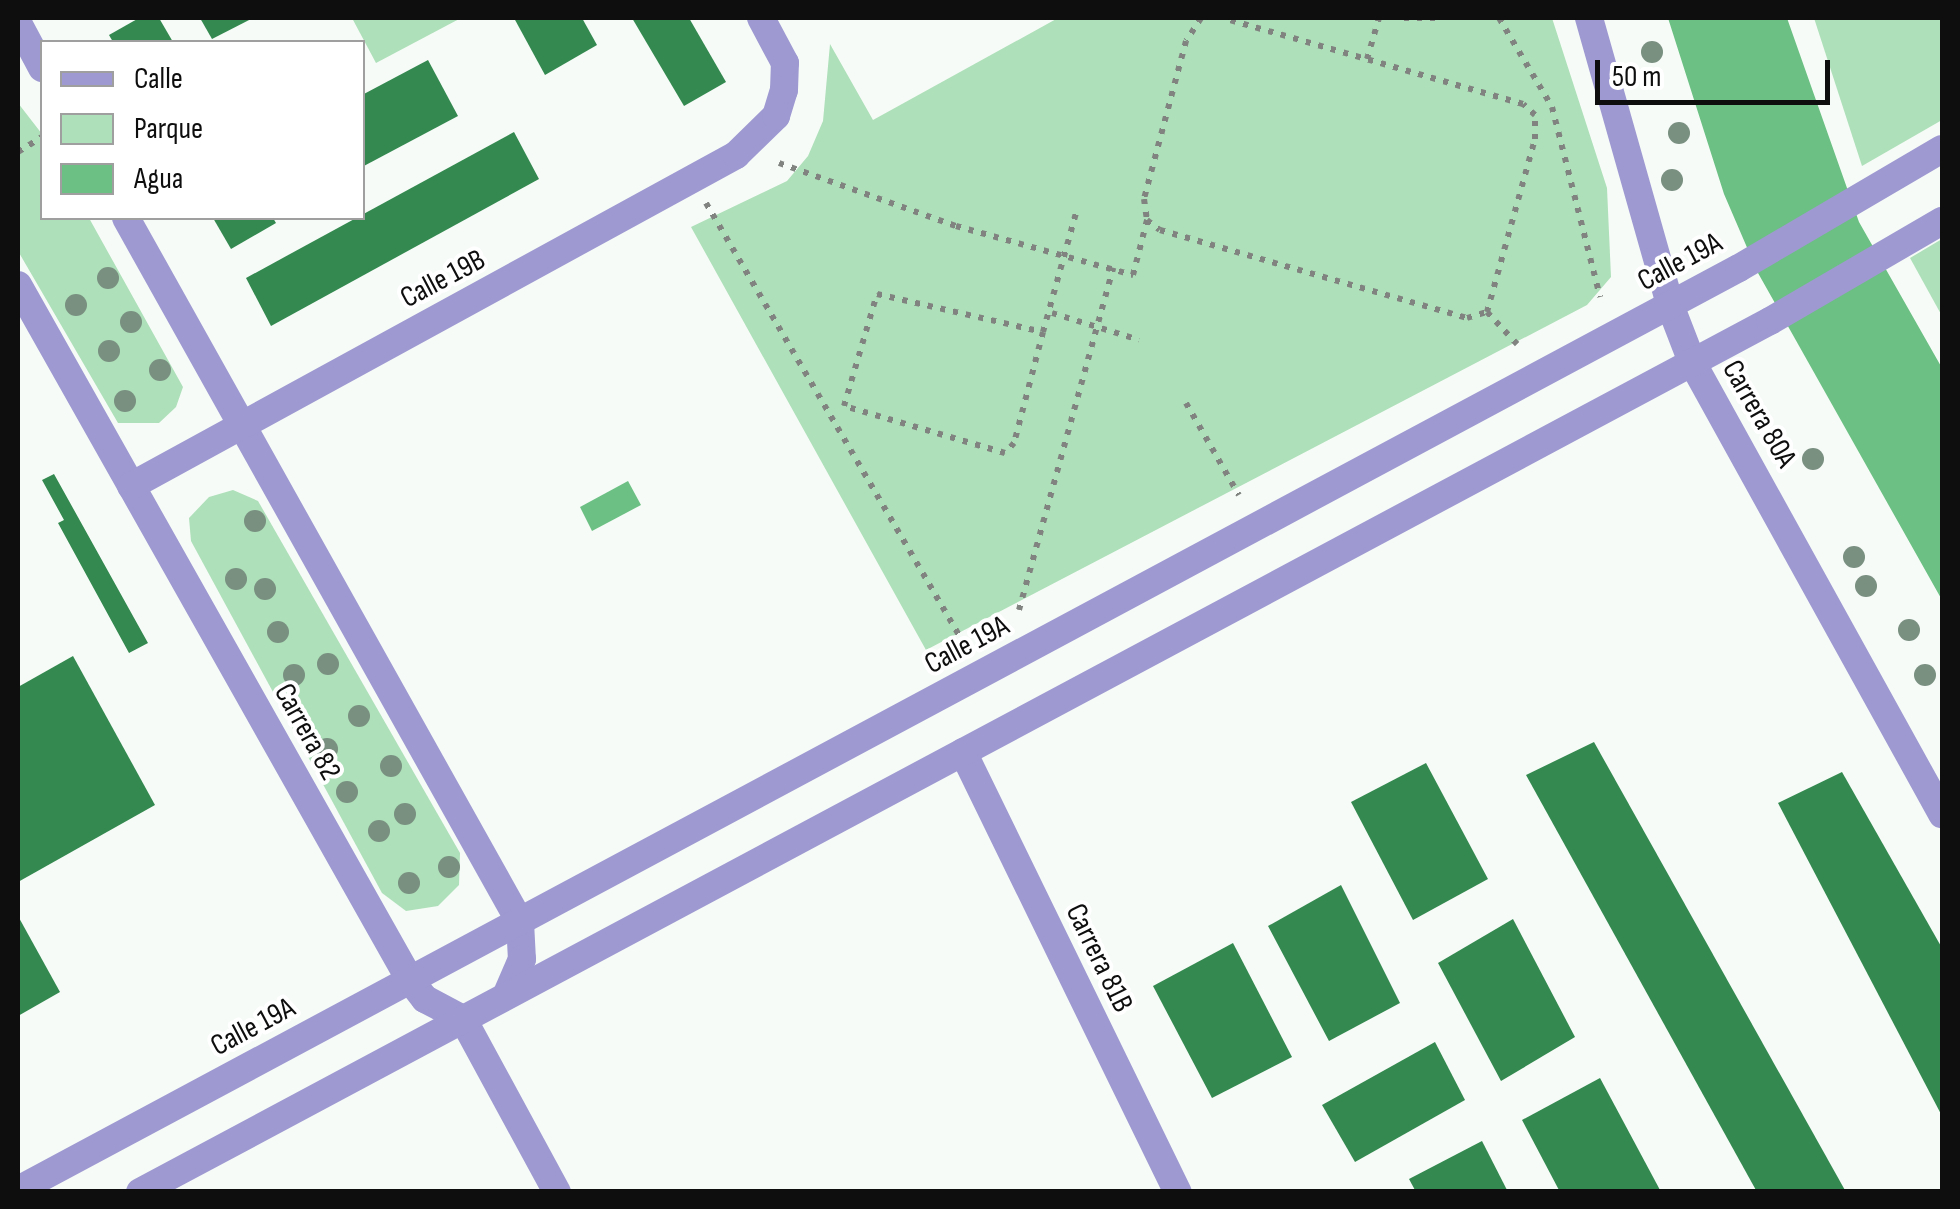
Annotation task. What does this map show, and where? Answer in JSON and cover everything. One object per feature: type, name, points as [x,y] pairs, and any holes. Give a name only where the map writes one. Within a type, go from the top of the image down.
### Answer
[{"type":"street","name":"Calle 19B","points":[[131,486],[736,156],[776,116],[784,63],[761,18]]},
{"type":"street","name":"Carrera 80A","points":[[1590,18],[1670,305],[1692,362],[1942,814]]},
{"type":"street","points":[[18,23],[40,64]]},
{"type":"street","name":"Calle 19A","points":[[18,1190],[1739,268],[1942,149]]},
{"type":"street","points":[[127,220],[520,922],[522,959],[506,996]]},
{"type":"street","points":[[140,1192],[1770,321],[1942,221]]},
{"type":"street","name":"Carrera 82","points":[[18,286],[410,980],[424,999],[463,1019]]},
{"type":"street","name":"Carrera 81B","points":[[962,752],[1178,1192]]},
{"type":"street","points":[[463,1019],[557,1192]]},
{"type":"path","points":[[779,163],[1134,276],[1146,220],[1144,198],[1194,20],[1202,18]]},
{"type":"path","points":[[1224,18],[1523,104],[1535,115]]},
{"type":"path","points":[[1367,59],[1379,18]]},
{"type":"path","points":[[1404,18],[1437,18]]},
{"type":"path","points":[[1499,18],[1552,107],[1600,298]]},
{"type":"path","points":[[1535,115],[1552,107]]},
{"type":"path","points":[[1487,312],[1530,156],[1535,115]]},
{"type":"path","points":[[18,152],[40,138]]},
{"type":"path","points":[[692,179],[962,642]]},
{"type":"path","points":[[830,414],[844,406],[1004,453],[1014,443],[1077,209]]},
{"type":"path","points":[[1146,220],[1160,230],[1467,318],[1487,312]]},
{"type":"path","points":[[1020,610],[1113,268]]},
{"type":"path","points":[[844,406],[868,305],[877,294],[1043,332]]},
{"type":"path","points":[[1487,312],[1516,344]]},
{"type":"path","points":[[1052,313],[1139,340]]},
{"type":"path","points":[[1186,403],[1239,495]]},
{"type":"green space","points":[[352,18],[461,18],[376,63]]},
{"type":"green space","points":[[1058,18],[1552,18],[1607,188],[1611,277],[1587,305],[926,650],[691,227],[787,181],[808,156],[823,121],[830,44],[873,120]]},
{"type":"green space","points":[[1814,18],[1942,18],[1942,120],[1862,166]]},
{"type":"green space","points":[[18,103],[40,131],[40,220],[90,220],[183,387],[176,407],[159,423],[118,423],[18,251]]},
{"type":"green space","points":[[1942,239],[1942,316],[1910,258]]},
{"type":"green space","points":[[233,490],[258,501],[460,853],[459,885],[438,906],[406,911],[382,893],[191,541],[189,518],[209,497]]},
{"type":"water","points":[[1668,18],[1787,18],[1859,222],[1942,368],[1942,600],[1758,273],[1724,194]]},
{"type":"water","points":[[628,481],[641,505],[592,531],[580,507]]},
{"type":"building","points":[[139,18],[159,18],[172,40],[112,40],[109,35]]},
{"type":"building","points":[[200,18],[253,18],[212,39]]},
{"type":"building","points":[[514,18],[582,18],[597,45],[545,75]]},
{"type":"building","points":[[632,18],[689,18],[726,82],[684,106]]},
{"type":"building","points":[[428,60],[458,116],[365,165],[365,93]]},
{"type":"building","points":[[514,132],[539,179],[271,326],[246,278],[352,220],[365,220],[365,213]]},
{"type":"building","points":[[214,220],[274,220],[276,223],[231,249]]},
{"type":"building","points":[[54,474],[148,643],[129,653],[58,523],[64,520],[42,480]]},
{"type":"building","points":[[73,656],[155,805],[18,882],[18,687]]},
{"type":"building","points":[[1594,742],[1846,1192],[1757,1192],[1526,775]]},
{"type":"building","points":[[1426,763],[1488,879],[1413,920],[1351,802]]},
{"type":"building","points":[[1842,772],[1942,948],[1942,1116],[1778,803]]},
{"type":"building","points":[[1341,885],[1400,1003],[1329,1041],[1268,926]]},
{"type":"building","points":[[18,916],[60,992],[18,1016]]},
{"type":"building","points":[[1513,919],[1575,1037],[1501,1081],[1438,963]]},
{"type":"building","points":[[1233,943],[1292,1057],[1212,1098],[1153,986]]},
{"type":"building","points":[[1435,1042],[1465,1100],[1355,1162],[1322,1105]]},
{"type":"building","points":[[1600,1078],[1658,1192],[1560,1192],[1522,1120]]},
{"type":"building","points":[[1482,1141],[1508,1192],[1416,1192],[1409,1179]]}]
